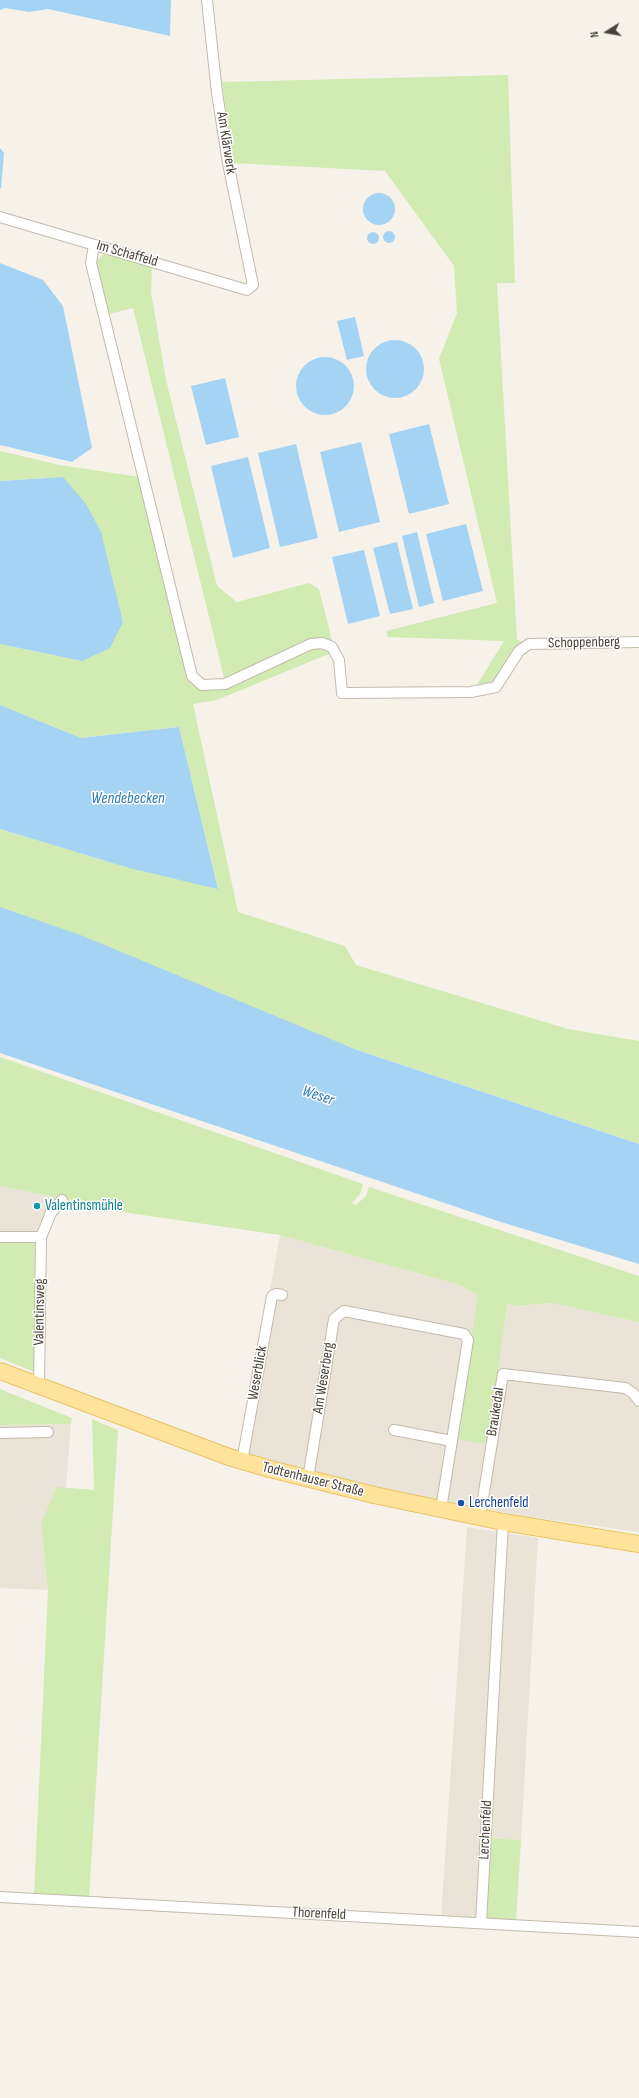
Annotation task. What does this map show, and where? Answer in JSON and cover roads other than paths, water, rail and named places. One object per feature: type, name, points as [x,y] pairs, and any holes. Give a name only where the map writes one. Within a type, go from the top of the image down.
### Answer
[{"type":"main road","name":"Todtenhauser Straße","points":[[0,1371],[39,1387],[242,1461],[308,1479],[374,1496],[503,1522],[639,1544]]},
{"type":"street","name":"Am Klärwerk","points":[[207,0],[217,93],[228,163],[253,285]]},
{"type":"street","name":"Im Schaffeld","points":[[0,216],[247,290],[253,285]]},
{"type":"street","name":"Schoppenberg","points":[[94,245],[90,263],[192,676],[202,685],[225,684],[311,644],[322,643],[332,646],[339,660],[342,693],[471,692],[496,687],[519,651],[528,644],[639,642]]},
{"type":"street","name":"Valentinsweg","points":[[39,1387],[42,1236],[52,1213],[62,1200]]},
{"type":"street","points":[[0,1237],[42,1236]]},
{"type":"street","name":"Weserblick","points":[[242,1461],[272,1296],[282,1294]]},
{"type":"street","name":"Am Weserberg","points":[[308,1479],[334,1319],[344,1311],[373,1318],[464,1334],[467,1336],[452,1441]]},
{"type":"street","name":"Braukedal","points":[[480,1517],[503,1374],[508,1373],[625,1388],[633,1393],[639,1401]]},
{"type":"street","points":[[394,1430],[452,1441],[441,1509]]},
{"type":"street","points":[[0,1433],[48,1432]]},
{"type":"street","name":"Lerchenfeld","points":[[481,1923],[503,1522]]},
{"type":"street","name":"Thorenfeld","points":[[0,1896],[639,1932]]},
{"type":"water","points":[[0,0],[171,0],[170,36],[48,9],[29,12],[5,8],[0,10]]},
{"type":"water","points":[[0,148],[4,153],[1,188],[0,188]]},
{"type":"water","points":[[376,193],[382,193],[392,200],[395,209],[394,215],[388,222],[382,225],[376,225],[366,218],[363,212],[363,206],[370,196]]},
{"type":"water","points":[[387,231],[391,231],[395,237],[391,243],[387,243],[383,239],[383,235]]},
{"type":"water","points":[[371,232],[375,232],[379,238],[375,244],[371,244],[367,240],[367,236]]},
{"type":"water","points":[[0,263],[43,280],[63,306],[92,448],[72,462],[0,445]]},
{"type":"water","points":[[355,317],[364,356],[347,360],[337,321]]},
{"type":"water","points":[[395,340],[406,342],[419,353],[422,358],[424,369],[422,380],[411,393],[406,396],[395,398],[384,396],[371,385],[368,380],[366,369],[368,358],[379,345],[384,342]]},
{"type":"water","points":[[325,357],[336,359],[349,370],[352,375],[354,386],[352,397],[341,410],[336,413],[325,415],[314,413],[301,402],[298,397],[296,386],[298,375],[309,362],[314,359]]},
{"type":"water","points":[[225,378],[239,437],[206,445],[191,386]]},
{"type":"water","points":[[429,424],[449,504],[409,514],[389,434]]},
{"type":"water","points":[[361,442],[380,522],[339,532],[320,452]]},
{"type":"water","points":[[296,444],[318,538],[280,547],[258,453]]},
{"type":"water","points":[[248,457],[270,548],[233,558],[211,466]]},
{"type":"water","points":[[63,477],[86,504],[101,532],[123,622],[110,648],[82,661],[0,644],[0,481]]},
{"type":"water","points":[[466,524],[483,591],[443,601],[426,534]]},
{"type":"water","points":[[417,532],[434,603],[419,607],[402,536]]},
{"type":"water","points":[[397,542],[413,609],[390,614],[373,548]]},
{"type":"water","points":[[364,550],[380,616],[348,624],[332,557]]},
{"type":"water","name":"Wendebecken","points":[[0,705],[81,738],[179,727],[218,889],[129,868],[0,829]]},
{"type":"water","name":"Weser","points":[[0,907],[83,936],[357,1050],[639,1144],[639,1264],[501,1222],[0,1053]]},
{"type":"place","name":"Valentinsmühle","points":[[37,1206]]},
{"type":"place","name":"Lerchenfeld","points":[[461,1503]]}]
